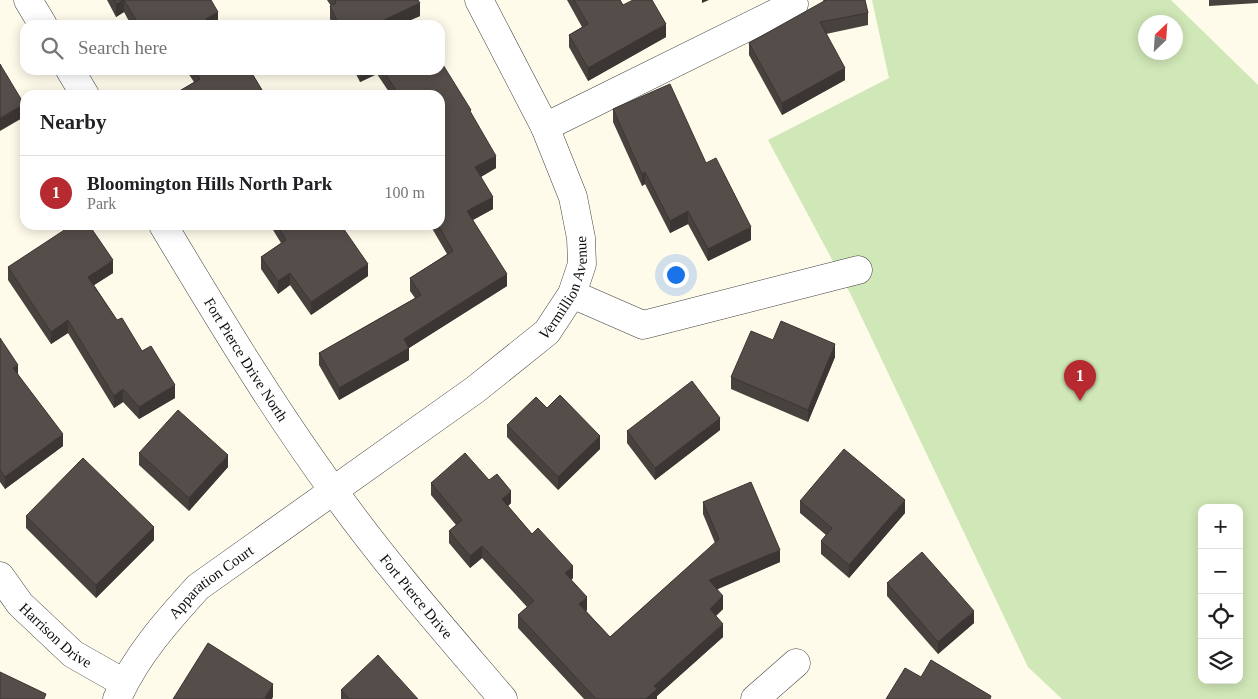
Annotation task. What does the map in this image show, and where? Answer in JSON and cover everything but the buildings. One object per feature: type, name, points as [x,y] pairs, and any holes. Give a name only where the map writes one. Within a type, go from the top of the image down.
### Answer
[{"type":"street","points":[[28,0],[39,20]]},
{"type":"street","name":"Vermillion Avenue","points":[[333,491],[476,389],[547,332],[572,294],[582,264],[581,238],[572,197],[545,126],[479,0]]},
{"type":"street","points":[[545,126],[794,4]]},
{"type":"street","points":[[73,75],[82,90]]},
{"type":"street","name":"Fort Pierce Drive North","points":[[166,230],[239,351],[333,491]]},
{"type":"street","points":[[572,294],[643,325],[858,270]]},
{"type":"street","name":"Apparation Court","points":[[120,691],[161,628],[198,587],[333,491]]},
{"type":"street","name":"Fort Pierce Drive","points":[[333,491],[448,635],[503,699]]},
{"type":"street","name":"Harrison Drive","points":[[0,576],[20,604],[72,654],[120,691]]},
{"type":"street","points":[[755,699],[796,663]]},
{"type":"green space","points":[[872,0],[1171,0],[1258,85],[1258,699],[1062,699],[1028,667],[851,295],[768,140],[889,78]]},
{"type":"place","name":"Bloomington Hills North Park","points":[[1080,401]]}]
